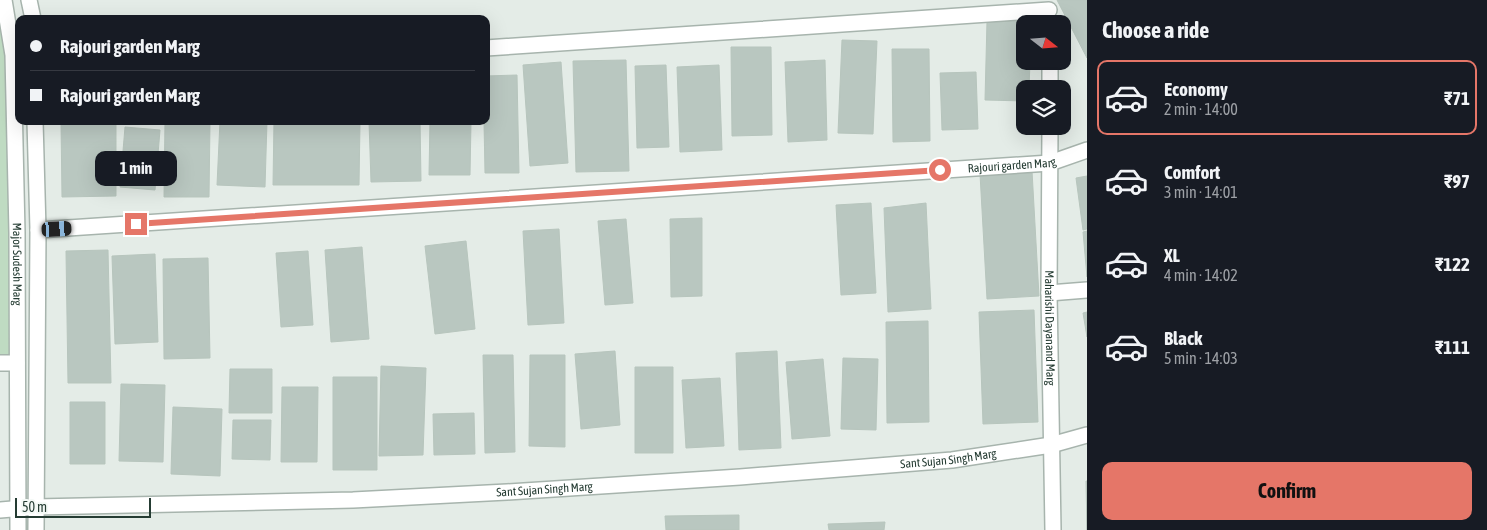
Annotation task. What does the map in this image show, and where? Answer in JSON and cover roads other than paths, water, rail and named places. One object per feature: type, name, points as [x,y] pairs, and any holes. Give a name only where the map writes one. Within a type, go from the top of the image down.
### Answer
[{"type":"street","name":"Major Sudesh Marg","points":[[4,0],[15,34],[13,55],[18,530]]},
{"type":"street","points":[[29,0],[32,15]]},
{"type":"street","points":[[490,48],[1048,11]]},
{"type":"street","name":"Major Sudesh Marg","points":[[35,125],[38,230],[36,530]]},
{"type":"street","name":"Maharishi Dayanand Marg","points":[[1050,135],[1049,293],[1053,530]]},
{"type":"street","name":"Rajouri garden Marg","points":[[38,230],[1050,163],[1087,150]]},
{"type":"street","points":[[1049,293],[1087,290]]},
{"type":"street","points":[[0,363],[17,362]]},
{"type":"street","name":"Sant Sujan Singh Marg","points":[[0,510],[36,507],[353,500],[740,477],[952,460],[1052,445],[1087,435]]}]
